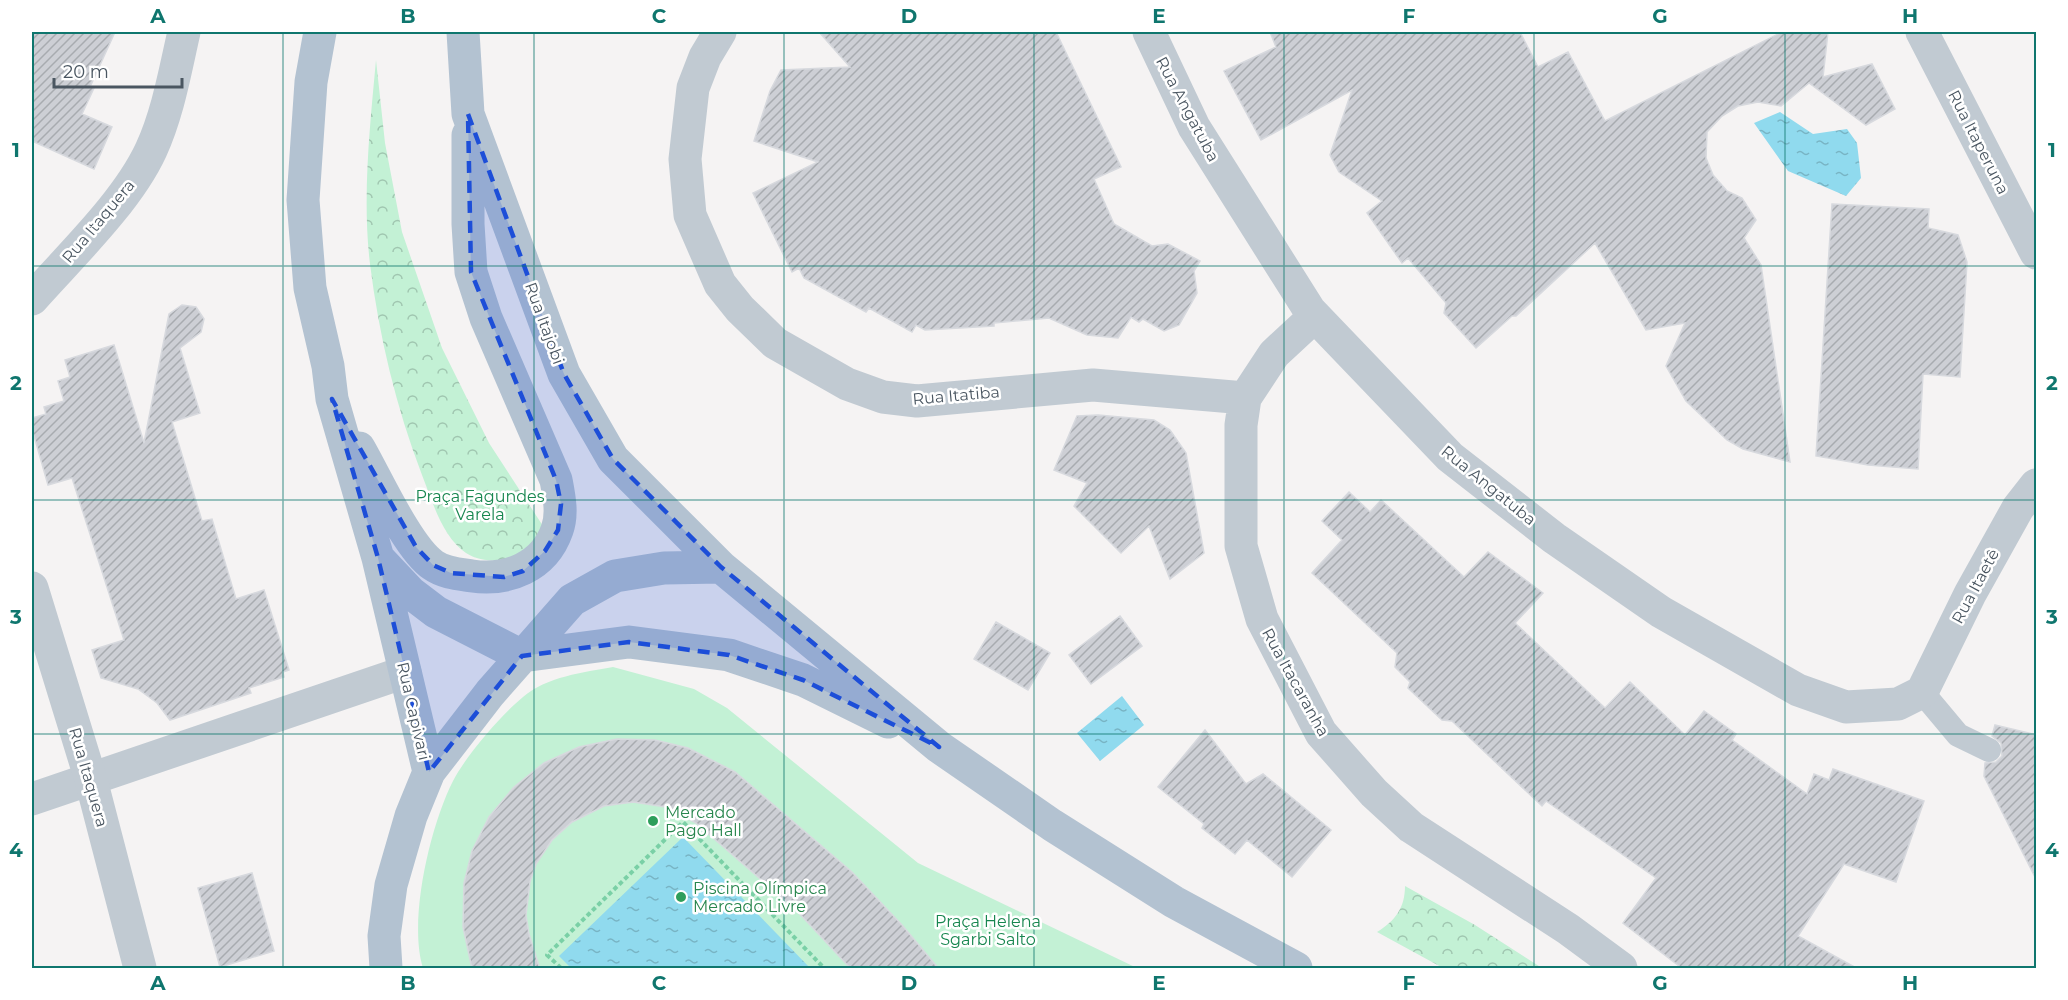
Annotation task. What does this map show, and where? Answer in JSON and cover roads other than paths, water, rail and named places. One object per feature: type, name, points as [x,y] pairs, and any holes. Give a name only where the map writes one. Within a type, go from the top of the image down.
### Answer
[{"type":"main road","points":[[320,32],[311,82],[303,200],[310,288],[328,366],[332,399],[378,558],[411,593],[436,612],[522,656],[629,642],[729,655],[803,680],[939,747],[1052,825],[1156,890],[1296,969]]},
{"type":"main road","name":"Rua Itajobi","points":[[462,32],[468,114],[564,374],[613,459],[721,567],[939,747]]},
{"type":"main road","points":[[332,399],[416,547],[433,565],[451,573],[504,578],[523,571],[545,551],[558,530],[561,504],[556,480],[486,318],[471,273],[468,224],[468,114]]},
{"type":"main road","name":"Rua Capivari","points":[[378,558],[429,772],[411,816],[391,885],[384,936],[386,969]]},
{"type":"main road","points":[[429,772],[522,656],[572,600],[615,576],[664,568],[721,567]]},
{"type":"street","name":"Rua Itaquera","points":[[32,299],[130,186],[146,159],[165,111],[184,32]]},
{"type":"street","name":"Rua Itatiba","points":[[720,32],[705,57],[693,88],[685,159],[690,215],[720,284],[740,309],[775,343],[847,384],[884,397],[917,401],[1093,385],[1245,398]]},
{"type":"street","name":"Rua Angatuba","points":[[1149,32],[1194,128],[1314,316],[1450,457],[1554,538],[1661,612],[1798,690],[1846,707],[1898,704],[1922,692]]},
{"type":"street","name":"Rua Itaperuna","points":[[1922,32],[2037,253]]},
{"type":"street","name":"Rua Itacaranha","points":[[1314,316],[1274,354],[1245,398],[1240,425],[1241,546],[1262,619],[1321,733],[1374,793],[1411,827],[1568,929],[1622,969]]},
{"type":"street","name":"Rua Itaetê","points":[[1922,692],[1970,594],[2018,508],[2037,485]]},
{"type":"street","name":"Rua Itaquera","points":[[32,588],[91,780],[140,969]]},
{"type":"street","points":[[32,799],[405,672]]},
{"type":"lane","points":[[1922,692],[1958,735],[1989,750]]},
{"type":"water","points":[[1780,112],[1813,134],[1847,129],[1857,143],[1861,178],[1846,196],[1788,171],[1754,123]]},
{"type":"water","points":[[1122,696],[1144,725],[1100,761],[1077,733]]},
{"type":"water","name":"Piscina Olímpica Mercado Livre","points":[[683,837],[810,968],[571,968],[559,956]]},
{"type":"place","name":"Mercado Pago Hall","points":[[653,821]]},
{"type":"place","name":"Piscina Olímpica Mercado Livre","points":[[681,897]]},
{"type":"park label","name":"Praça Fagundes Varela","points":[[480,505]]},
{"type":"park label","name":"Praça Helena Sgarbi Salto","points":[[988,930]]}]
